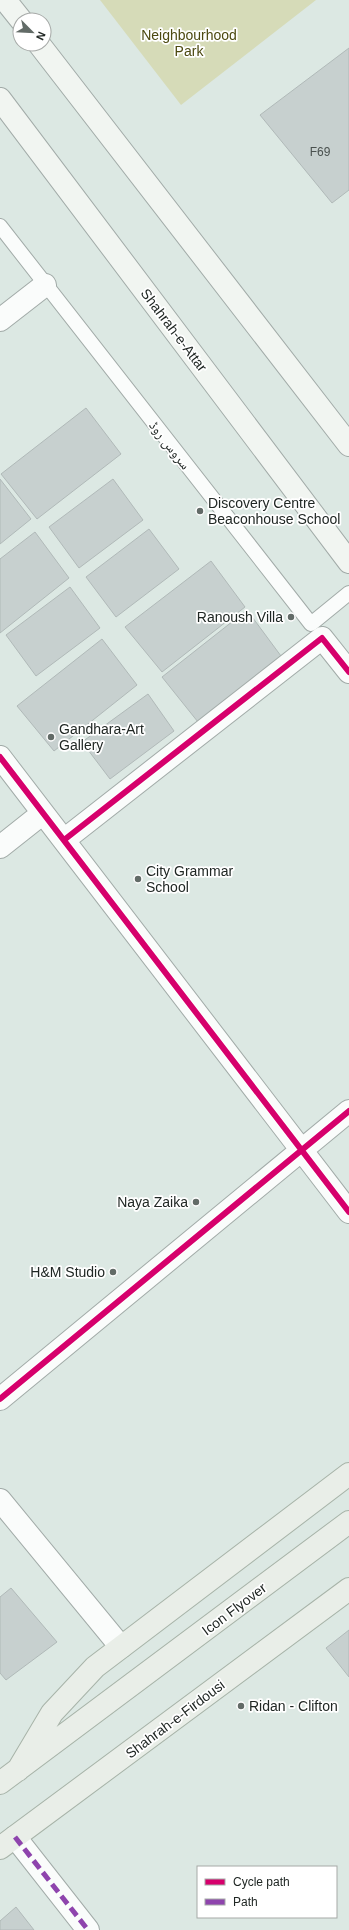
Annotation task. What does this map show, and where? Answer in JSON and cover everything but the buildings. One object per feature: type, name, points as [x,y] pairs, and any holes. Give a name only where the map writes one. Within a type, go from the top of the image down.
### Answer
[{"type":"main road","points":[[5,0],[15,12]]},
{"type":"main road","points":[[45,52],[349,445]]},
{"type":"main road","name":"Shahrah-e-Attar","points":[[0,99],[349,562]]},
{"type":"main road","points":[[18,1770],[52,1713],[95,1667],[349,1474]]},
{"type":"main road","name":"Icon Flyover","points":[[0,1783],[349,1522]]},
{"type":"main road","name":"Shahrah-e-Firdousi","points":[[7,1843],[349,1589]]},
{"type":"street","points":[[0,320],[45,285]]},
{"type":"street","points":[[64,840],[316,631],[349,672]]},
{"type":"street","points":[[0,757],[349,1212]]},
{"type":"street","points":[[0,847],[43,813]]},
{"type":"street","points":[[0,1399],[349,1112]]},
{"type":"street","points":[[0,1500],[121,1647]]},
{"type":"street","points":[[7,1843],[88,1930]]},
{"type":"lane","name":"سروس روڈ","points":[[0,226],[316,631]]},
{"type":"lane","points":[[316,631],[349,593]]},
{"type":"green space","name":"Neighbourhood Park","points":[[100,0],[316,0],[181,105]]},
{"type":"marked path","points":[[15,1837],[88,1930]]},
{"type":"cycle path","points":[[64,840],[322,638],[349,672]]},
{"type":"cycle path","points":[[0,757],[349,1212]]},
{"type":"cycle path","points":[[0,1399],[349,1111]]},
{"type":"place","name":"Discovery Centre Beaconhouse School","points":[[200,511]]},
{"type":"place","name":"Ranoush Villa","points":[[291,617]]},
{"type":"place","name":"Gandhara-Art Gallery","points":[[51,737]]},
{"type":"place","name":"City Grammar School","points":[[138,879]]},
{"type":"place","name":"Naya Zaika","points":[[196,1202]]},
{"type":"place","name":"H&M Studio","points":[[113,1272]]},
{"type":"place","name":"Ridan - Clifton","points":[[241,1706]]}]
